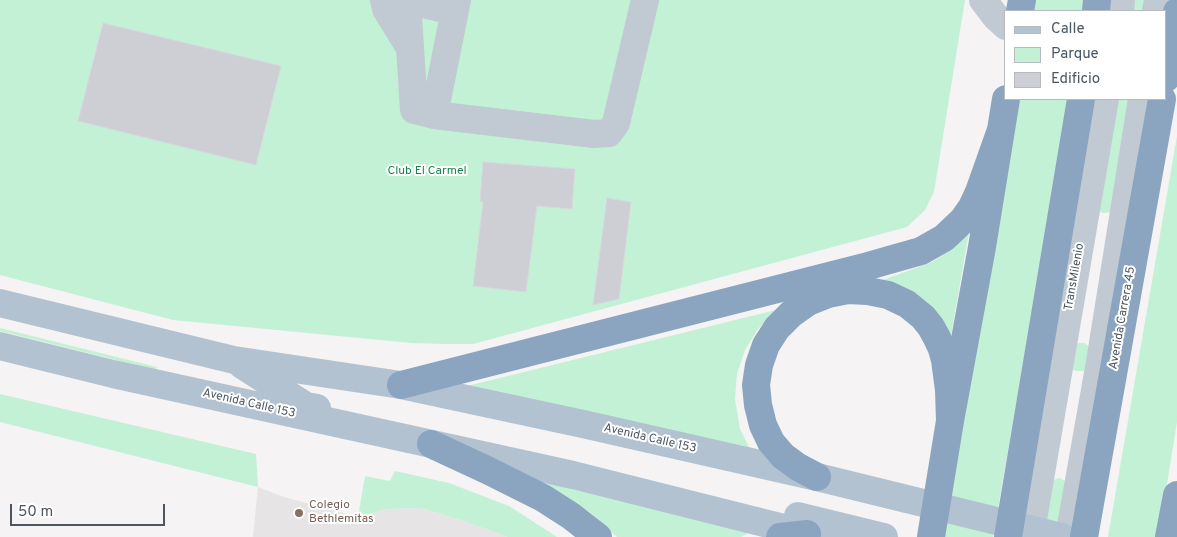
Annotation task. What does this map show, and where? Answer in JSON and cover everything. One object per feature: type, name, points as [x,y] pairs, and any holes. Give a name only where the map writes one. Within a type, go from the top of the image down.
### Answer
[{"type":"highway","points":[[1167,72],[1177,12]]},
{"type":"highway","points":[[931,537],[1006,100]]},
{"type":"highway","points":[[1008,537],[1081,100]]},
{"type":"highway","name":"Avenida Carrera 45","points":[[1084,537],[1162,100]]},
{"type":"highway","points":[[401,385],[858,269],[921,251],[944,238],[963,220],[972,207],[1001,130]]},
{"type":"highway","points":[[817,477],[783,456],[771,442],[763,425],[756,385],[759,365],[766,345],[777,328],[791,314],[808,302],[828,294],[848,290],[868,291],[888,296],[907,304],[923,317],[937,338],[945,360],[949,390],[950,421]]},
{"type":"highway","points":[[431,444],[543,498],[571,516],[598,537]]},
{"type":"highway","points":[[1169,537],[1177,495]]},
{"type":"highway","points":[[780,537],[814,535]]},
{"type":"main road","name":"Avenida Calle 153","points":[[0,303],[234,360],[401,385],[583,424],[817,477],[1062,537]]},
{"type":"main road","name":"Avenida Calle 153","points":[[0,346],[113,374],[431,444],[574,468],[814,535]]},
{"type":"main road","name":"Avenida Calle 153","points":[[234,360],[306,406],[884,537]]},
{"type":"lane","points":[[384,0],[386,9],[411,49],[446,56]]},
{"type":"lane","points":[[434,115],[456,6],[407,0],[414,110],[434,115],[594,134],[610,134],[616,123],[645,0]]},
{"type":"lane","points":[[983,0],[1004,24]]},
{"type":"lane","name":"TransMilenio","points":[[1030,537],[1105,100]]},
{"type":"lane","name":"TransMilenio","points":[[1069,537],[1100,362],[1142,100]]},
{"type":"lane","name":"TransMilenio","points":[[1089,196],[1097,256]]},
{"type":"lane","name":"TransMilenio","points":[[1072,412],[1078,399],[1094,376],[1100,362],[1092,309],[1092,290],[1097,256],[1106,235],[1119,218],[1125,202]]},
{"type":"lane","name":"TransMilenio","points":[[1077,494],[1068,454],[1067,440],[1072,412],[1071,398],[1062,372],[1060,359],[1092,290]]},
{"type":"lane","name":"TransMilenio","points":[[1040,486],[1045,474],[1061,453],[1067,440]]},
{"type":"shaded area","name":"Colegio Bethlemitas","points":[[258,487],[284,497],[358,517],[386,509],[421,508],[508,537],[253,537]]},
{"type":"green space","name":"Club El Carmel","points":[[0,0],[965,0],[934,192],[925,210],[907,227],[473,344],[445,344],[411,343],[173,320],[0,275]]},
{"type":"green space","points":[[1034,0],[1087,0],[1085,10],[1032,10]]},
{"type":"green space","points":[[1128,0],[1151,0],[1149,10],[1126,10]]},
{"type":"green space","points":[[1017,100],[1069,100],[993,537],[943,537]]},
{"type":"green space","points":[[1112,100],[1134,100],[1112,212],[1103,213],[1099,211]]},
{"type":"green space","points":[[1177,136],[1177,422],[1158,537],[1108,537]]},
{"type":"green space","points":[[969,232],[950,342],[872,284],[932,262],[953,249]]},
{"type":"green space","points":[[776,310],[758,329],[745,350],[737,374],[735,399],[740,429],[749,447],[463,387]]},
{"type":"green space","points":[[0,328],[157,367],[156,370],[0,331]]},
{"type":"green space","points":[[1084,343],[1092,348],[1086,371],[1072,369],[1074,344]]},
{"type":"green space","points":[[0,394],[256,454],[258,487],[0,422]]},
{"type":"green space","points":[[395,471],[449,483],[509,506],[557,537],[508,537],[421,508],[386,509],[358,517],[365,476],[390,481]]},
{"type":"green space","points":[[1059,478],[1064,480],[1067,485],[1061,537],[1037,537],[1051,481]]},
{"type":"green space","points":[[541,480],[752,531],[741,537],[617,537],[592,514]]},
{"type":"building","points":[[103,23],[281,66],[256,165],[78,121]]},
{"type":"building","points":[[483,162],[575,169],[572,209],[537,206],[526,292],[473,286],[483,202],[480,201]]},
{"type":"building","points":[[607,198],[631,202],[619,299],[593,305]]},
{"type":"place","name":"Colegio Bethlemitas","points":[[299,513]]}]
